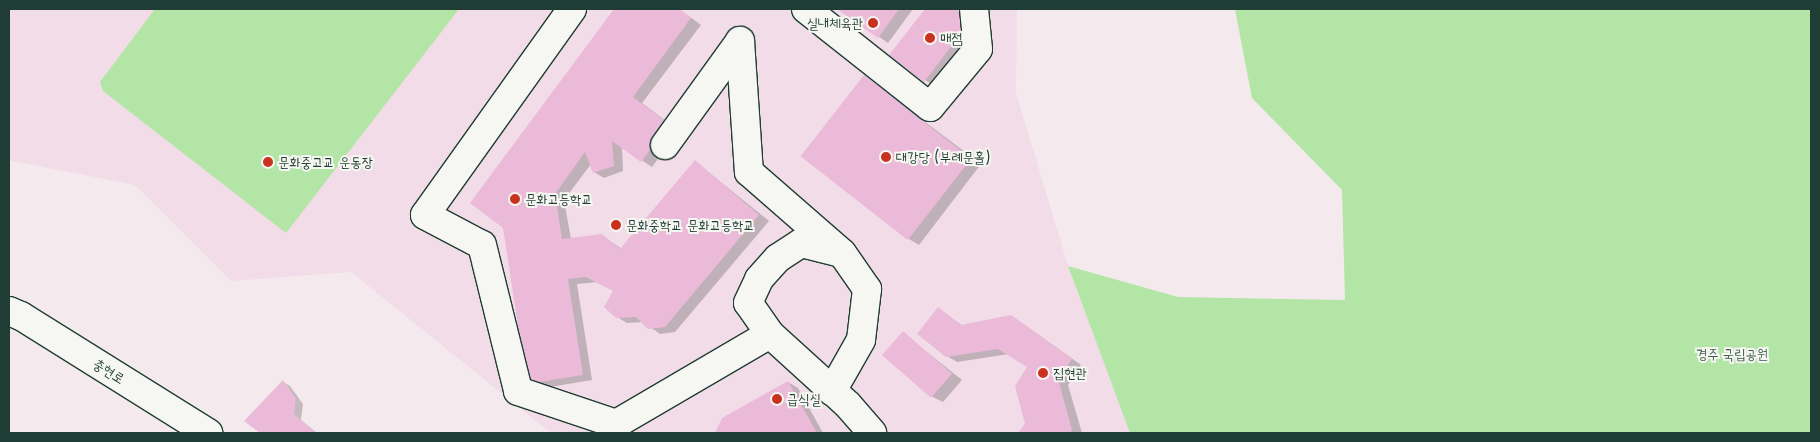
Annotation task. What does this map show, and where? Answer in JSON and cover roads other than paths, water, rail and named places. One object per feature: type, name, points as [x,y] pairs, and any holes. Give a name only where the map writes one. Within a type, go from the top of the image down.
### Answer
[{"type":"street","points":[[572,9],[425,215],[482,245],[518,392],[616,424],[770,334]]},
{"type":"street","points":[[806,9],[930,107],[978,49],[974,9]]},
{"type":"street","points":[[665,145],[740,42],[749,172],[842,253],[867,288],[861,340],[832,391]]},
{"type":"street","points":[[842,253],[801,243],[778,258],[759,279],[748,303],[770,334],[832,391],[872,433]]},
{"type":"street","name":"충현로","points":[[9,311],[208,433]]},
{"type":"place","name":"실내체육관","points":[[873,23]]},
{"type":"place","name":"매점","points":[[930,38]]},
{"type":"place","name":"대강당 (부례문홀)","points":[[886,157]]},
{"type":"place","name":"문화중고교 운동장","points":[[268,162]]},
{"type":"place","name":"문화고등학교","points":[[515,199]]},
{"type":"place","name":"문화중학교 문화고등학교","points":[[616,225]]},
{"type":"place","name":"집현관","points":[[1043,373]]},
{"type":"place","name":"급식실","points":[[777,399]]},
{"type":"park label","name":"경주 국립공원","points":[[1732,354]]}]
